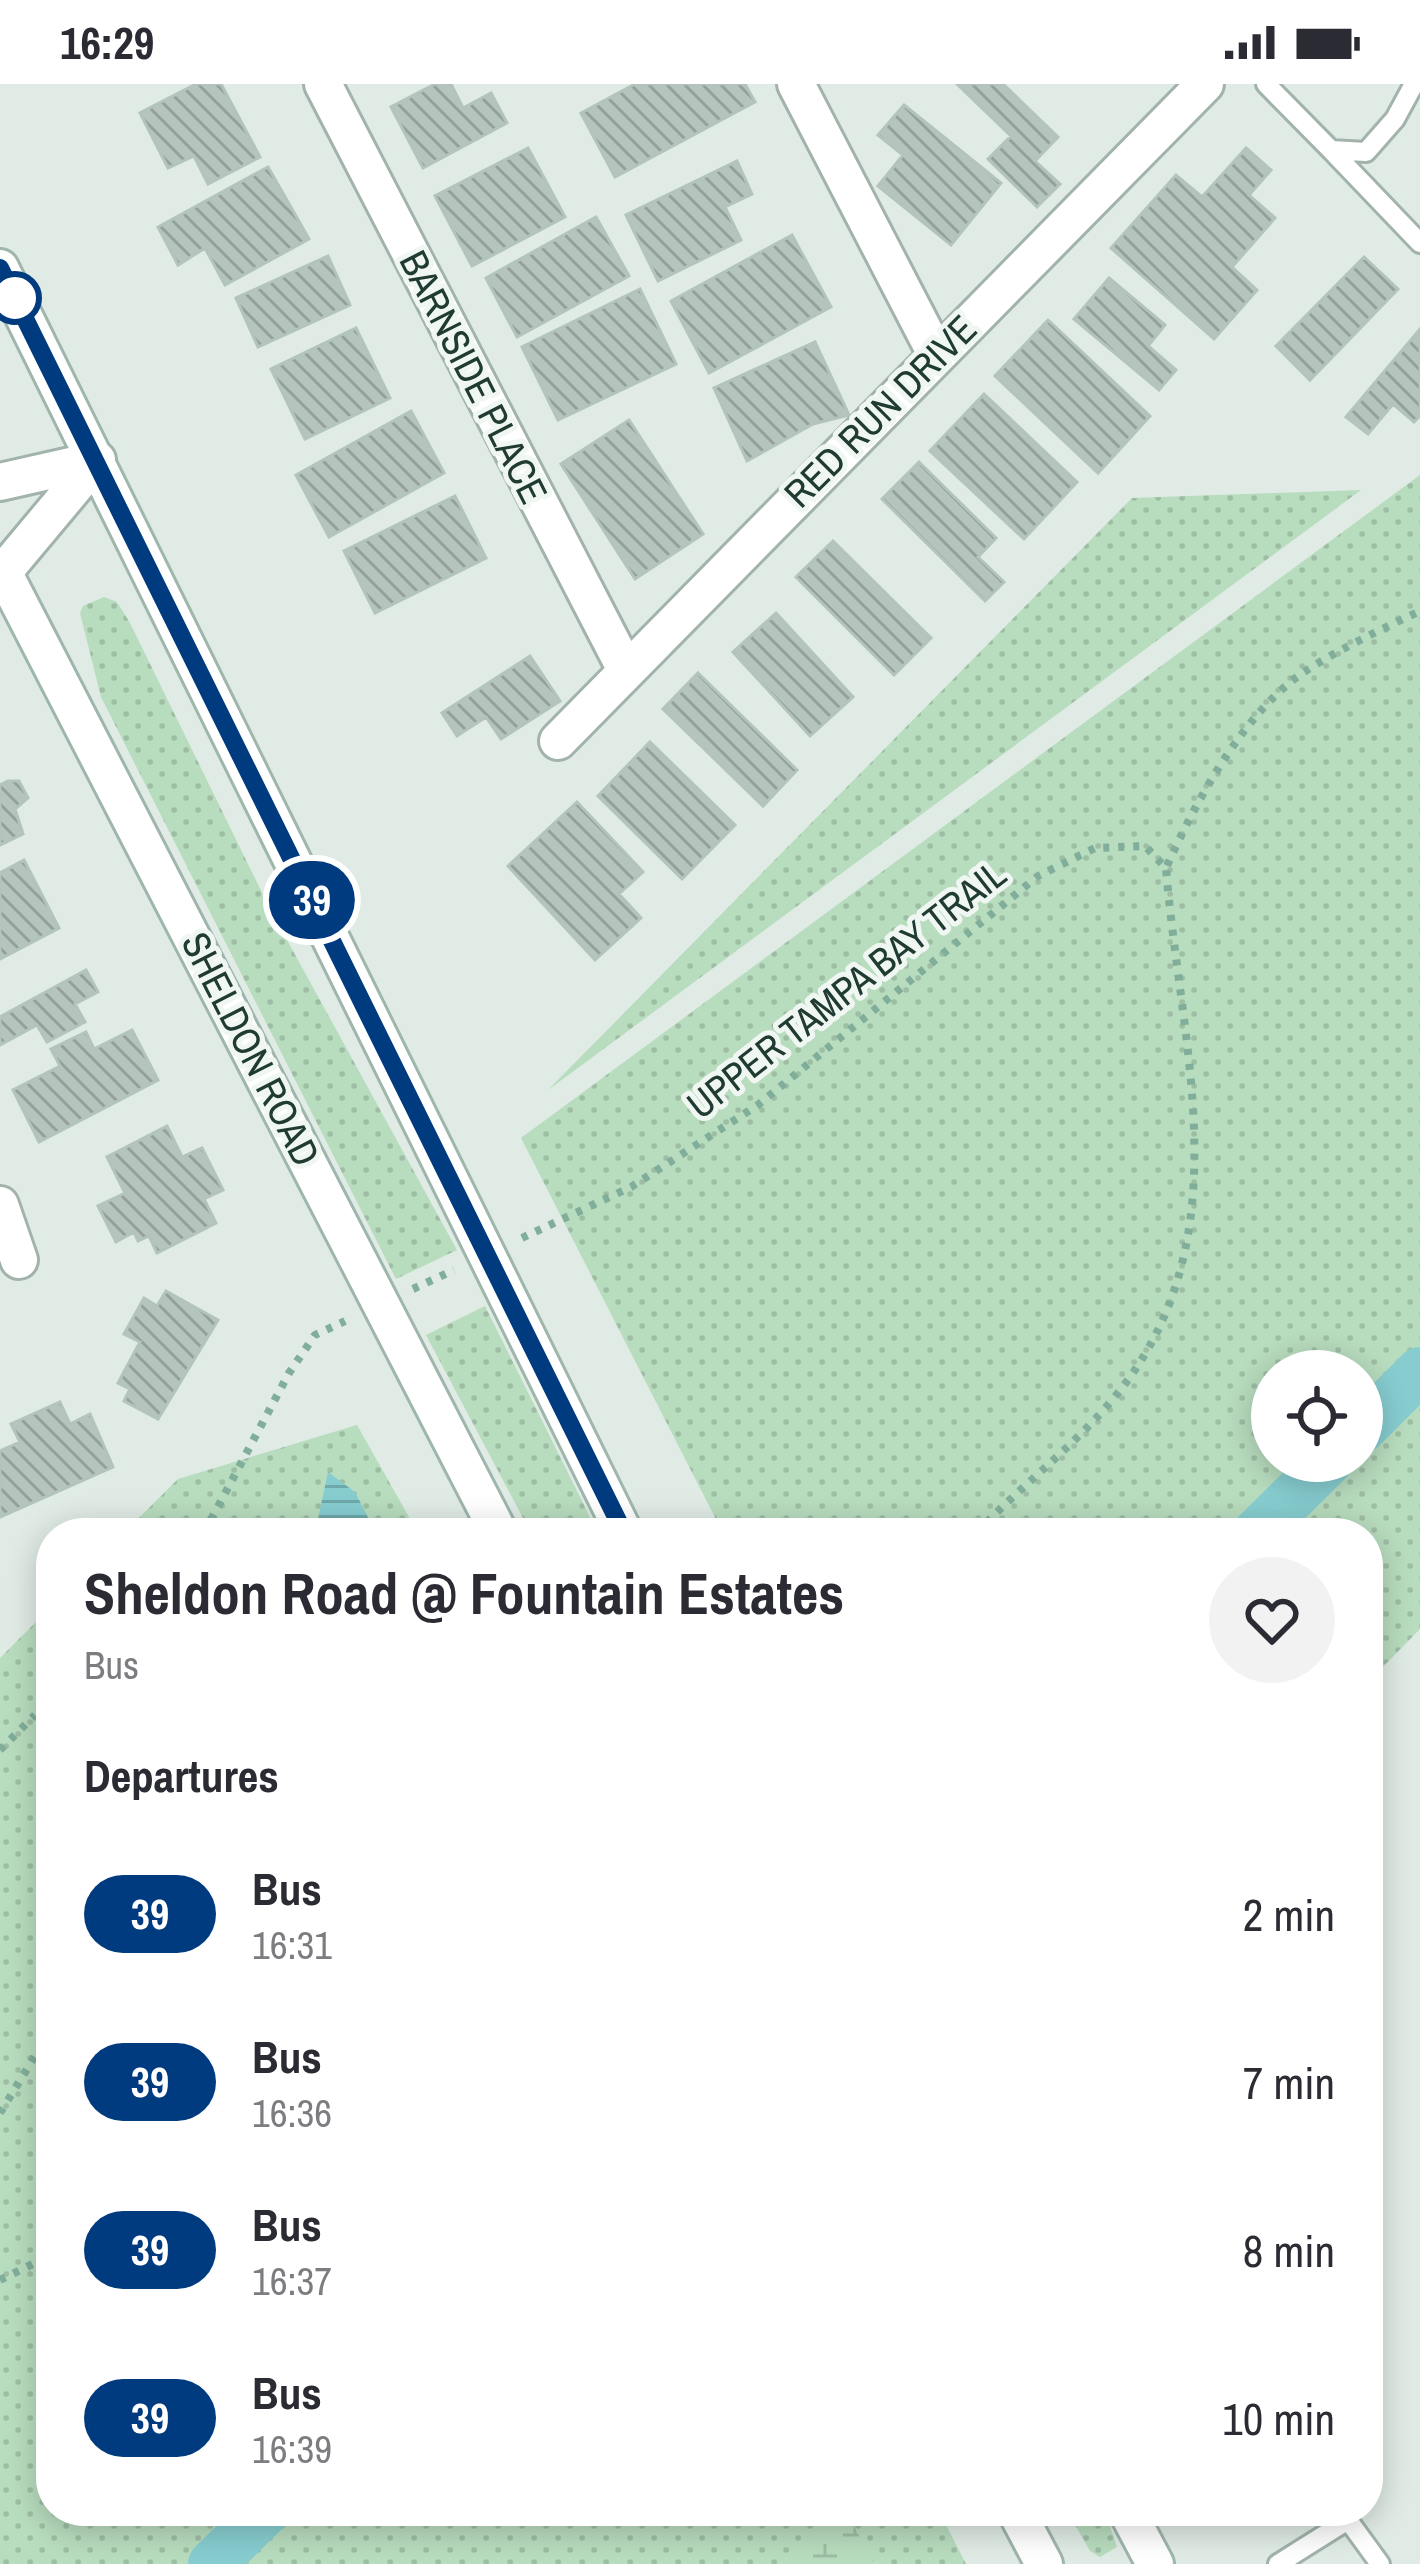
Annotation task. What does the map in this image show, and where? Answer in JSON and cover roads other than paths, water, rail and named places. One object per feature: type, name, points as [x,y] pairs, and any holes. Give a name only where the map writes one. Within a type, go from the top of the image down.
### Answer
[{"type":"main road","name":"BARNSIDE PLACE","points":[[323,84],[626,670]]},
{"type":"main road","points":[[796,84],[936,354]]},
{"type":"main road","name":"RED RUN DRIVE","points":[[558,741],[1205,84]]},
{"type":"main road","points":[[0,268],[617,1518]]},
{"type":"main road","points":[[0,482],[97,460]]},
{"type":"main road","points":[[1,572],[97,460]]},
{"type":"main road","name":"SHELDON ROAD","points":[[1,572],[491,1518]]},
{"type":"main road","points":[[0,1204],[19,1261]]},
{"type":"main road","points":[[1024,2526],[1044,2564]]},
{"type":"main road","points":[[1135,2526],[1155,2564]]},
{"type":"lane","points":[[1266,84],[1420,243]]},
{"type":"lane","points":[[1331,150],[1366,152],[1395,119],[1414,84]]},
{"type":"lane","points":[[1277,2564],[1338,2526]]},
{"type":"lane","points":[[1352,2526],[1380,2564]]},
{"type":"water","points":[[328,1472],[355,1492],[368,1518],[318,1518]]},
{"type":"waterway","points":[[1383,1408],[1420,1371]]},
{"type":"waterway","points":[[1271,1518],[1308,1482]]},
{"type":"waterway","points":[[212,2564],[251,2526]]}]
